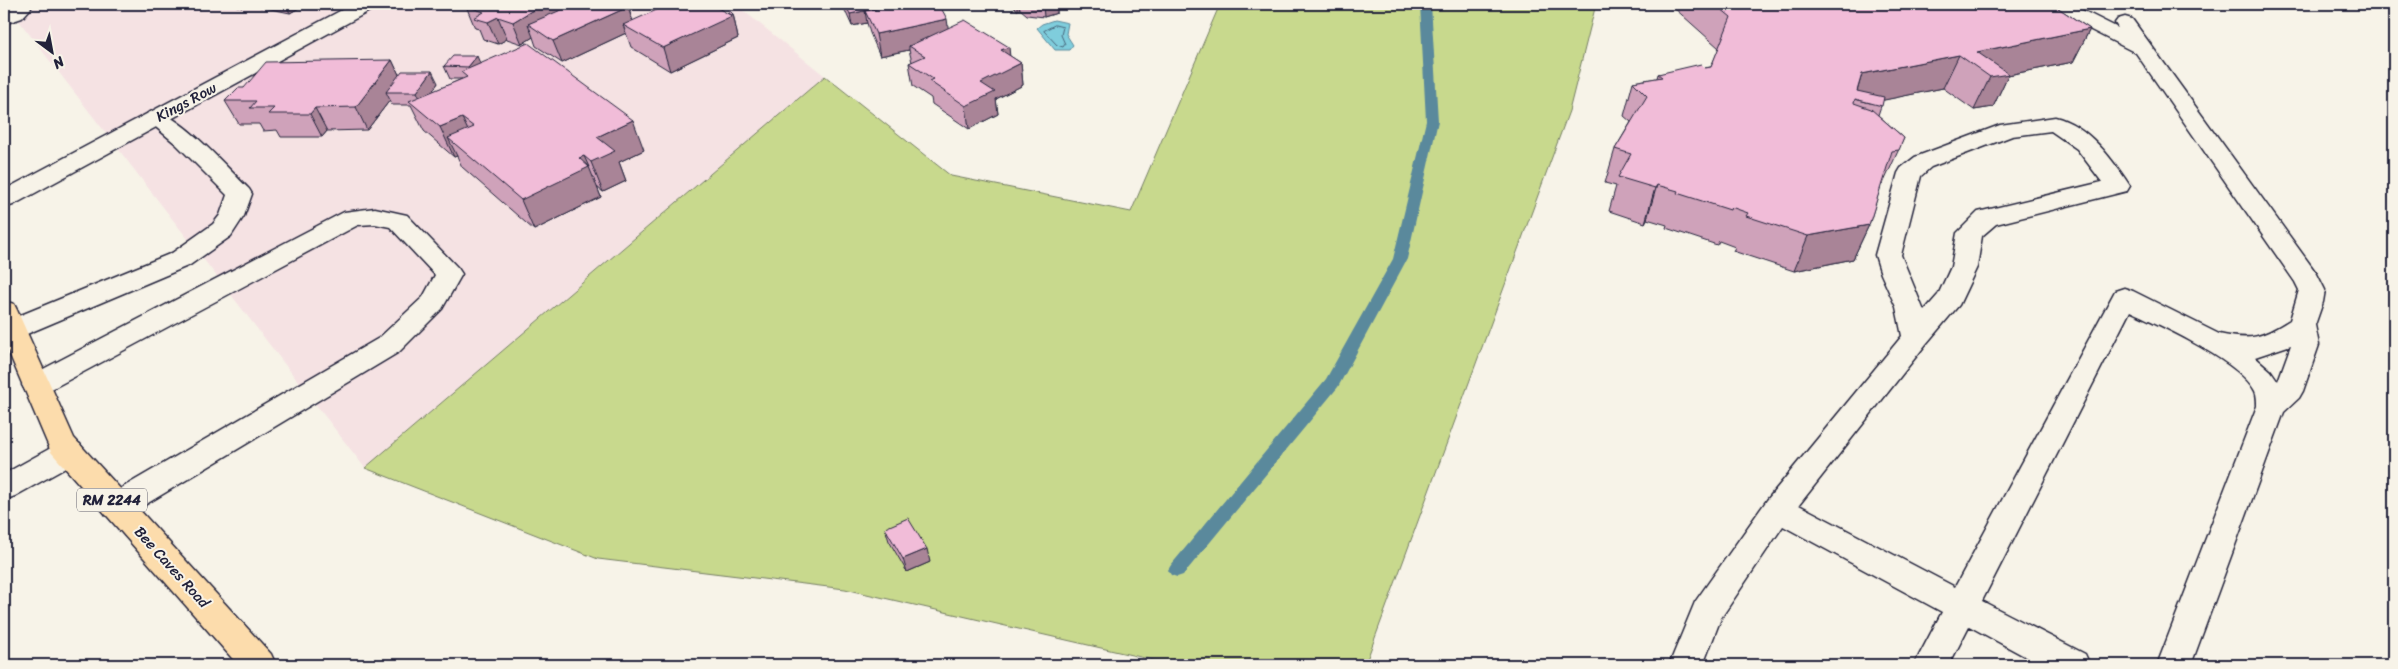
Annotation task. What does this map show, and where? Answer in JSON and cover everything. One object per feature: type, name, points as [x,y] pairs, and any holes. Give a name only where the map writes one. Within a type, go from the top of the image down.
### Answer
[{"type":"main road","name":"Bee Caves Road","points":[[8,319],[62,444],[259,665]]},
{"type":"street","points":[[4,18],[15,14],[21,8],[18,4]]},
{"type":"street","name":"Kings Row","points":[[4,200],[368,4]]},
{"type":"street","points":[[2055,4],[2144,49]]},
{"type":"street","points":[[2125,23],[2308,280],[2312,290],[2302,325],[2305,345],[2289,391],[2272,406],[2174,665]]},
{"type":"street","points":[[8,319],[181,259],[222,230],[232,216],[240,194],[184,139],[156,118]]},
{"type":"street","points":[[1686,665],[1707,612],[1778,509],[1916,337],[1950,299],[1964,266],[1970,233],[1987,218],[2118,186],[2086,144],[2055,124],[2008,130],[1940,154],[1923,162],[1910,173],[1888,256],[1890,269],[1899,283],[1908,304],[1916,337]]},
{"type":"street","points":[[36,385],[353,218],[375,216],[398,221],[449,274],[433,303],[389,345],[117,506]]},
{"type":"street","points":[[1931,665],[2124,297],[2211,341],[2258,376],[2269,390],[2272,406]]},
{"type":"street","points":[[2211,341],[2239,348],[2257,348],[2278,341],[2302,325]]},
{"type":"street","points":[[4,488],[69,452]]},
{"type":"street","points":[[1778,509],[2073,665]]},
{"type":"shaded area","points":[[6,4],[735,4],[825,76],[365,468]]},
{"type":"green space","points":[[1220,4],[1596,4],[1569,111],[1365,665],[1175,665],[845,589],[598,559],[365,468],[825,76],[951,176],[1131,212]]},
{"type":"water","points":[[1054,20],[1068,23],[1066,34],[1073,45],[1069,50],[1055,50],[1037,28]]},
{"type":"building","points":[[470,4],[543,4],[513,22],[498,17],[488,22],[474,18],[484,12],[466,6]]},
{"type":"building","points":[[575,4],[623,4],[628,7],[553,41],[528,24]]},
{"type":"building","points":[[670,4],[711,4],[732,16],[663,48],[623,25]]},
{"type":"building","points":[[845,4],[886,4],[887,6],[850,14]]},
{"type":"building","points":[[901,4],[939,4],[947,19],[876,34],[865,11]]},
{"type":"building","points":[[1715,4],[2052,4],[2090,29],[1977,52],[2009,74],[1990,77],[1959,55],[1862,74],[1857,91],[1884,97],[1882,106],[1855,99],[1854,103],[1871,109],[1904,138],[1899,150],[1892,151],[1869,225],[1808,236],[1746,216],[1748,213],[1731,207],[1730,210],[1677,193],[1678,191],[1657,185],[1655,188],[1618,177],[1631,154],[1615,149],[1647,96],[1633,82],[1662,77],[1658,74],[1701,64],[1705,68],[1711,67],[1731,17]]},
{"type":"building","points":[[965,20],[1009,47],[1001,50],[1021,63],[981,83],[995,92],[966,106],[929,81],[933,79],[909,63],[925,56],[909,46]]},
{"type":"building","points":[[528,43],[633,120],[597,137],[615,151],[591,162],[584,156],[579,158],[589,167],[521,200],[448,138],[474,127],[462,118],[440,127],[409,101],[467,77],[461,72]]},
{"type":"building","points":[[453,56],[477,56],[468,67],[444,66]]},
{"type":"building","points":[[392,60],[356,107],[315,108],[310,114],[268,114],[274,108],[250,108],[256,101],[225,101],[238,88],[244,88],[266,62]]},
{"type":"building","points":[[402,71],[432,71],[417,92],[386,92]]},
{"type":"building","points":[[908,518],[927,549],[903,559],[885,528]]},
{"type":"waterway","points":[[1177,570],[1332,383],[1400,259],[1432,121],[1425,4]]}]
